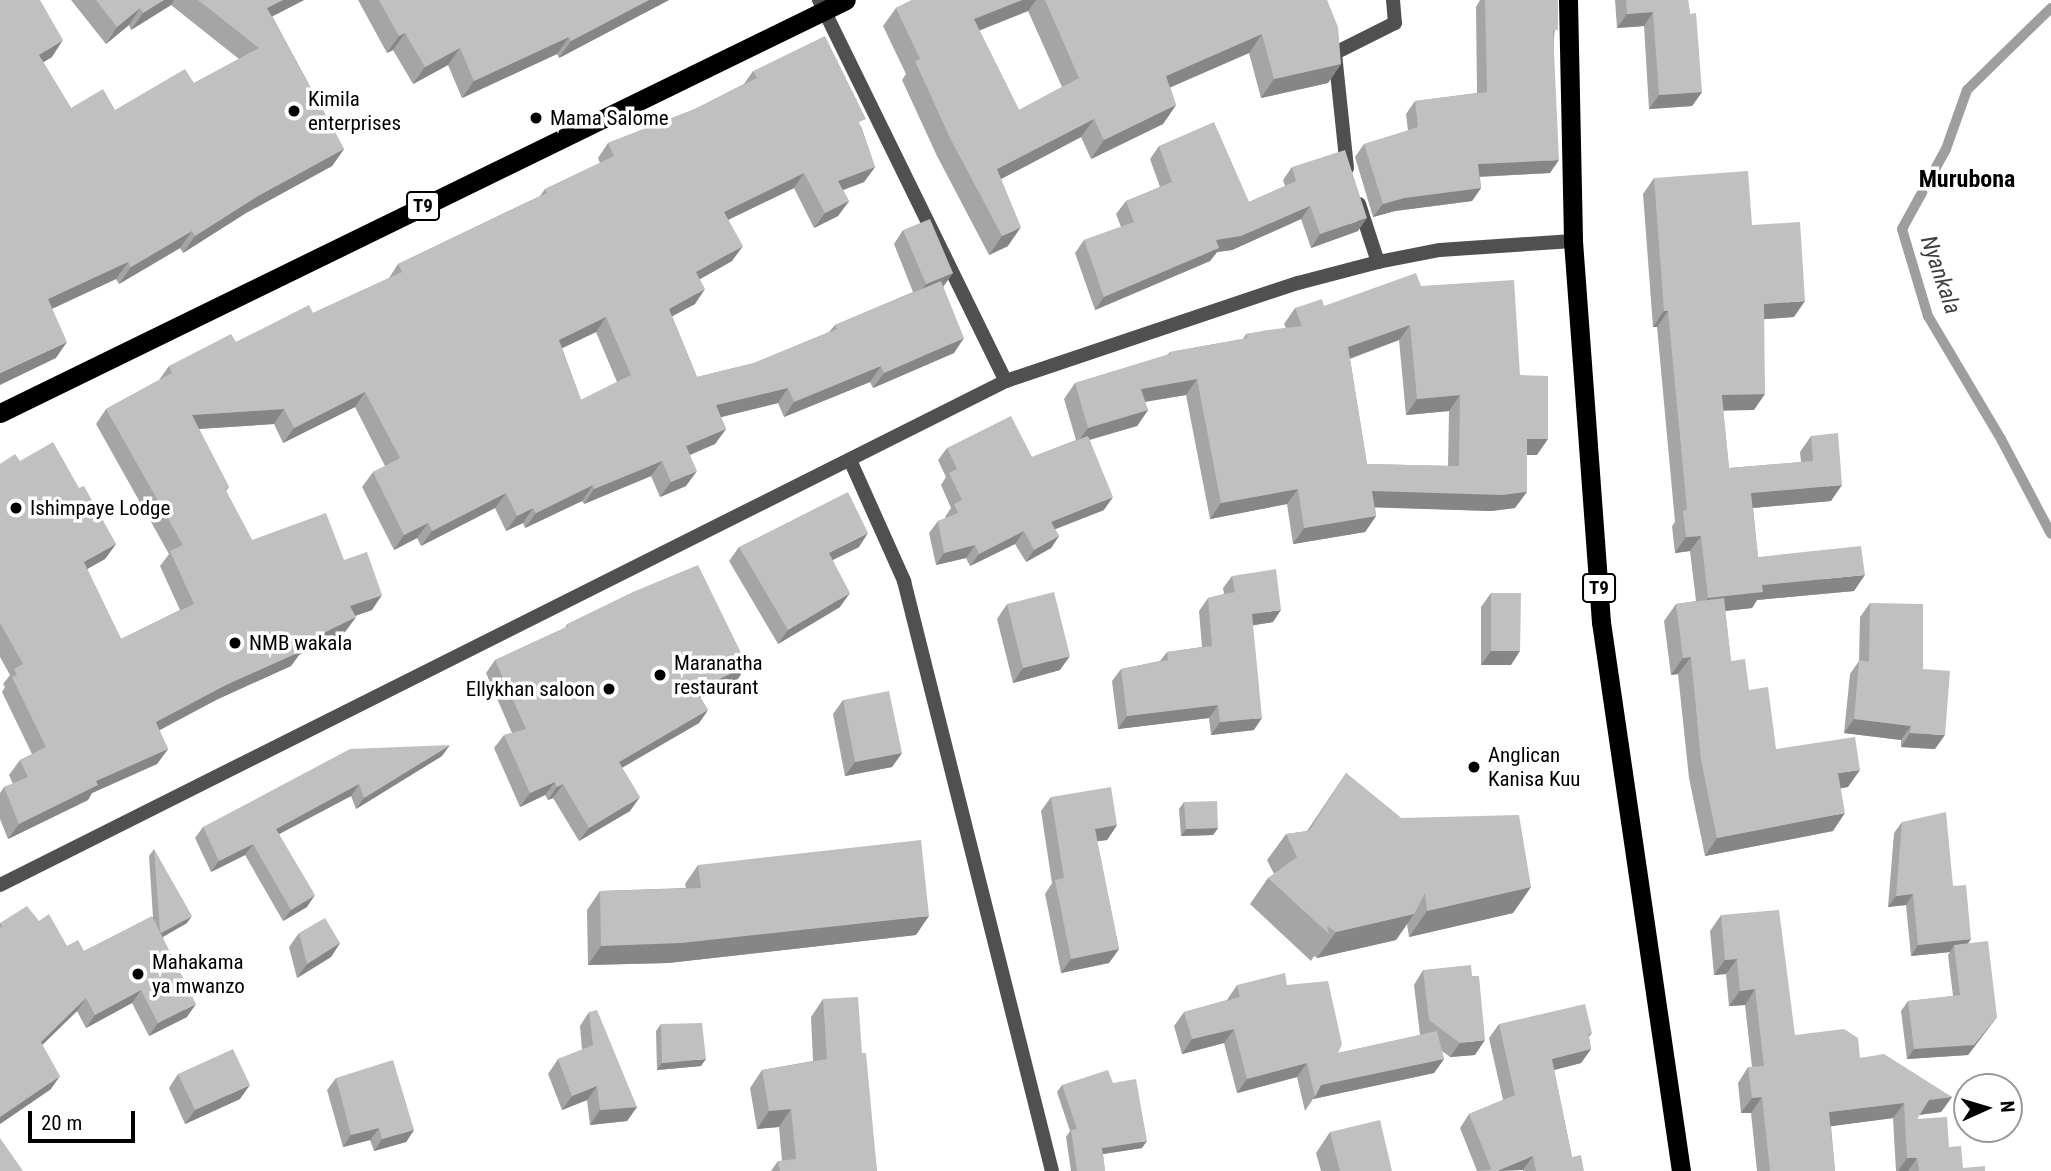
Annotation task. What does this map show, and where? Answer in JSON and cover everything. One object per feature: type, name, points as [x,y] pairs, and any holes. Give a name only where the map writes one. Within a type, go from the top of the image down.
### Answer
[{"type":"highway","name":"T9","points":[[0,413],[822,5],[846,0]]},
{"type":"highway","name":"T9","points":[[1567,0],[1573,241],[1601,622],[1681,1171]]},
{"type":"street","points":[[1378,262],[1346,165],[1335,53],[1395,23],[1393,0]]},
{"type":"street","points":[[822,5],[1006,382]]},
{"type":"street","points":[[0,885],[1006,382],[1298,284],[1378,262],[1440,250],[1573,241]]},
{"type":"street","points":[[850,460],[904,581],[1052,1171]]},
{"type":"building","points":[[0,0],[40,0],[63,40],[39,55],[71,108],[103,89],[115,110],[185,69],[194,83],[259,48],[198,0],[283,0],[267,8],[344,149],[258,196],[195,236],[192,231],[131,267],[128,262],[48,299],[67,342],[0,373]]},
{"type":"building","points":[[96,0],[164,0],[143,13],[140,8],[117,27]]},
{"type":"building","points":[[379,0],[649,0],[571,41],[569,37],[474,81],[460,48],[425,67],[405,33],[399,36]]},
{"type":"building","points":[[912,0],[1022,0],[974,19],[1019,110],[1079,78],[1045,0],[1327,0],[1338,27],[1341,64],[1274,79],[1262,34],[1166,76],[1176,105],[1104,140],[1094,119],[997,169],[1021,227],[1002,236],[950,138],[915,61],[920,59],[896,8]]},
{"type":"building","points":[[1485,0],[1558,0],[1558,30],[1553,30],[1559,160],[1478,164],[1481,188],[1404,198],[1383,204],[1364,144],[1418,127],[1415,101],[1487,92]]},
{"type":"building","points":[[1626,0],[1688,0],[1690,14],[1696,13],[1702,92],[1659,95],[1653,12],[1627,14]]},
{"type":"building","points":[[825,36],[866,119],[859,122],[875,167],[838,181],[849,201],[825,213],[804,173],[724,212],[743,246],[696,272],[705,289],[669,309],[697,377],[754,363],[837,329],[835,325],[941,281],[964,338],[884,373],[881,366],[794,402],[788,388],[716,405],[726,429],[686,446],[697,471],[671,482],[662,461],[594,489],[593,485],[536,513],[533,508],[517,516],[506,493],[432,531],[428,523],[404,535],[373,472],[400,458],[365,392],[294,428],[284,409],[192,415],[229,487],[225,489],[252,540],[326,513],[344,560],[367,552],[382,595],[350,606],[356,617],[299,645],[302,651],[226,685],[156,722],[168,749],[96,781],[98,785],[19,824],[4,787],[28,777],[20,760],[46,747],[12,677],[17,675],[14,669],[23,664],[0,623],[0,464],[15,454],[20,461],[53,442],[79,488],[84,486],[116,544],[84,562],[121,639],[194,604],[170,551],[183,545],[106,409],[172,373],[169,366],[231,334],[236,342],[309,305],[313,313],[402,272],[398,264],[547,193],[545,189],[614,156],[608,143],[695,109],[757,78],[753,71]],"holes":[[[606,317],[631,375],[581,400],[559,340]]]},
{"type":"building","points":[[1214,122],[1249,202],[1296,181],[1292,167],[1345,150],[1367,218],[1320,234],[1310,206],[1241,236],[1216,240],[1219,248],[1104,297],[1084,240],[1134,222],[1126,201],[1172,182],[1159,146]]},
{"type":"building","points":[[1748,171],[1752,225],[1800,222],[1805,301],[1764,304],[1765,394],[1722,395],[1729,468],[1813,461],[1811,436],[1838,433],[1842,485],[1751,493],[1758,557],[1861,546],[1865,575],[1762,585],[1763,592],[1708,598],[1701,536],[1686,537],[1683,511],[1687,510],[1668,311],[1664,311],[1654,178]]},
{"type":"building","points":[[930,219],[953,273],[926,284],[903,230]]},
{"type":"building","points":[[1416,273],[1421,286],[1514,280],[1520,375],[1548,376],[1548,439],[1527,439],[1527,492],[1502,495],[1372,491],[1376,516],[1304,528],[1298,489],[1221,503],[1197,379],[1141,389],[1148,410],[1088,428],[1075,383],[1170,352],[1247,338],[1246,334],[1302,326],[1295,308],[1322,299],[1324,306]],"holes":[[[1410,325],[1417,399],[1460,395],[1459,466],[1367,464],[1348,347]]]},
{"type":"building","points":[[1011,416],[1032,457],[1088,436],[1113,497],[1051,522],[1059,536],[1034,550],[1024,531],[979,554],[975,545],[944,553],[938,521],[958,513],[954,504],[962,500],[949,473],[957,469],[947,448]]},
{"type":"building","points":[[848,492],[868,533],[829,553],[850,593],[788,630],[739,547]]},
{"type":"building","points":[[698,565],[747,665],[696,691],[708,710],[619,762],[640,797],[589,828],[563,784],[557,787],[555,782],[530,793],[504,735],[526,729],[495,660],[633,592]]},
{"type":"building","points":[[1276,569],[1281,610],[1252,614],[1262,718],[1220,722],[1218,705],[1127,716],[1121,669],[1168,660],[1167,652],[1212,646],[1208,598],[1235,592],[1232,576]]},
{"type":"building","points":[[1054,592],[1070,656],[1023,668],[1007,604]]},
{"type":"building","points":[[1491,593],[1521,593],[1520,651],[1491,651]]},
{"type":"building","points":[[1724,598],[1731,661],[1745,659],[1749,690],[1768,687],[1776,749],[1855,737],[1860,770],[1838,773],[1845,813],[1717,838],[1701,760],[1691,657],[1683,658],[1676,604]]},
{"type":"building","points":[[1870,603],[1923,604],[1923,669],[1950,671],[1945,735],[1910,733],[1911,726],[1854,719],[1859,660],[1869,662]]},
{"type":"building","points":[[889,691],[902,753],[855,762],[843,700]]},
{"type":"building","points":[[450,745],[364,798],[359,784],[276,829],[315,895],[291,910],[253,844],[219,861],[203,827],[350,749]]},
{"type":"building","points":[[1346,773],[1401,818],[1519,815],[1531,887],[1427,911],[1425,893],[1414,914],[1336,932],[1327,926],[1329,934],[1268,878],[1297,857],[1286,834],[1309,831]]},
{"type":"building","points":[[1111,787],[1117,825],[1095,829],[1119,949],[1071,959],[1055,880],[1064,878],[1051,797]]},
{"type":"building","points":[[1217,801],[1218,828],[1186,829],[1184,802]]},
{"type":"building","points":[[1946,812],[1953,886],[1966,885],[1971,939],[1918,945],[1913,894],[1896,896],[1902,822]]},
{"type":"building","points":[[921,840],[929,916],[681,943],[601,946],[600,891],[701,888],[698,865]]},
{"type":"building","points":[[154,849],[192,916],[161,933],[160,930]]},
{"type":"building","points":[[27,906],[39,921],[49,914],[67,946],[78,940],[84,951],[152,916],[196,1004],[158,1023],[141,990],[95,1015],[86,998],[41,1042],[60,1076],[0,1117],[0,923]]},
{"type":"building","points":[[1779,910],[1795,1035],[1844,1029],[1858,1038],[1860,1058],[1884,1054],[1952,1097],[1929,1100],[1917,1119],[1947,1117],[1949,1147],[1961,1146],[1963,1168],[1985,1166],[1985,1171],[1919,1171],[1917,1158],[1907,1158],[1904,1103],[1829,1112],[1835,1171],[1770,1171],[1762,1097],[1752,1098],[1748,1067],[1764,1066],[1755,989],[1740,991],[1737,959],[1725,960],[1721,915]]},
{"type":"building","points":[[325,918],[340,943],[307,964],[299,933]]},
{"type":"building","points":[[1988,941],[1997,1017],[1974,1045],[1914,1049],[1908,1001],[1960,995],[1954,945]]},
{"type":"building","points":[[1471,965],[1472,976],[1479,976],[1485,1040],[1460,1043],[1429,1020],[1423,970]]},
{"type":"building","points":[[1285,973],[1287,985],[1328,981],[1342,1044],[1338,1053],[1437,1031],[1444,1059],[1321,1085],[1315,1097],[1307,1063],[1247,1079],[1234,1029],[1192,1039],[1184,1012],[1240,997],[1237,985]]},
{"type":"building","points":[[858,997],[862,1053],[866,1053],[877,1171],[780,1171],[778,1161],[796,1159],[791,1109],[769,1111],[762,1070],[827,1059],[823,999]]},
{"type":"building","points":[[1585,1004],[1592,1033],[1588,1034],[1591,1049],[1552,1059],[1572,1157],[1581,1155],[1584,1171],[1536,1171],[1533,1156],[1492,1171],[1469,1114],[1515,1095],[1499,1024]]},
{"type":"building","points":[[597,1010],[637,1107],[600,1110],[597,1086],[572,1096],[558,1059],[593,1045],[589,1012]]},
{"type":"building","points":[[702,1023],[706,1059],[662,1063],[661,1024]]},
{"type":"building","points":[[233,1049],[250,1085],[195,1110],[178,1074]]},
{"type":"building","points":[[393,1060],[414,1130],[382,1139],[379,1128],[351,1135],[336,1078]]},
{"type":"building","points":[[1108,1070],[1113,1083],[1136,1079],[1147,1141],[1102,1148],[1105,1171],[1077,1171],[1071,1130],[1077,1129],[1062,1085]]},
{"type":"building","points":[[1380,1120],[1392,1171],[1340,1171],[1330,1132]]},
{"type":"building","points":[[0,1138],[23,1171],[0,1171]]},
{"type":"waterway","name":"Nyankala","points":[[2051,8],[1967,90],[1946,149],[1902,229],[1928,316],[2001,439],[2051,534]]},
{"type":"place","name":"Kimila enterprises","points":[[294,111]]},
{"type":"place","name":"Mama Salome","points":[[536,118]]},
{"type":"place","name":"Ishimpaye Lodge","points":[[16,508]]},
{"type":"place","name":"NMB wakala","points":[[235,643]]},
{"type":"place","name":"Maranatha restaurant","points":[[660,675]]},
{"type":"place","name":"Ellykhan saloon","points":[[609,689]]},
{"type":"place","name":"Anglican Kanisa Kuu","points":[[1474,767]]},
{"type":"place","name":"Mahakama ya mwanzo","points":[[138,974]]},
{"type":"district","name":"Murubona","points":[[1967,180]]}]
